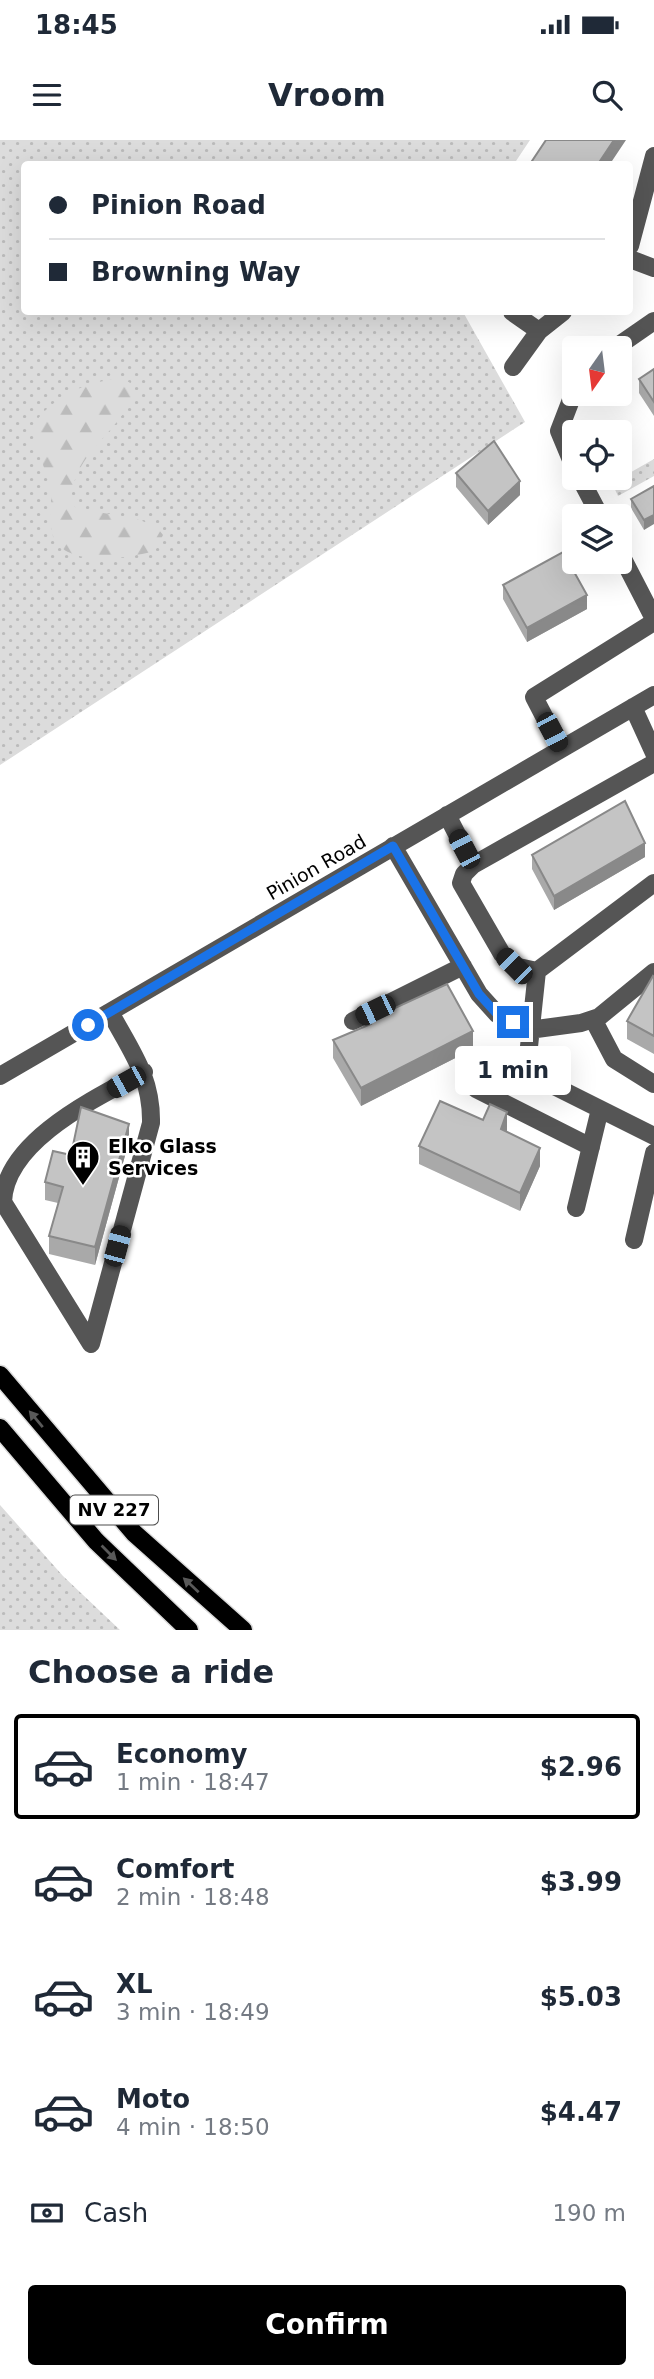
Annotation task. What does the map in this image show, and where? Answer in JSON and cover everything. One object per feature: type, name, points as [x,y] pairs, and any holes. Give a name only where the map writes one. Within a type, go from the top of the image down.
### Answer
[{"type":"main road","name":"NV 227","points":[[0,1375],[134,1532],[243,1630]]},
{"type":"main road","name":"NV 227","points":[[0,1428],[96,1541],[189,1630]]},
{"type":"street","points":[[633,235],[654,156]]},
{"type":"street","points":[[633,261],[654,268]]},
{"type":"street","points":[[516,315],[539,331]]},
{"type":"street","points":[[513,367],[539,331],[559,315]]},
{"type":"street","points":[[632,336],[654,321]]},
{"type":"street","points":[[562,423],[559,431],[562,446]]},
{"type":"street","points":[[561,749],[534,697],[654,620],[630,574]]},
{"type":"street","name":"Pinion Road","points":[[0,1076],[654,695]]},
{"type":"street","points":[[633,707],[654,753]]},
{"type":"street","points":[[537,971],[514,966],[502,954],[461,883],[464,874],[474,865],[654,763]]},
{"type":"street","points":[[447,815],[474,865]]},
{"type":"street","points":[[393,846],[479,994],[497,1014],[529,1030],[593,1019],[652,975]]},
{"type":"street","points":[[654,883],[537,971],[528,1056],[540,1079],[654,1136]]},
{"type":"street","points":[[353,1021],[463,966]]},
{"type":"street","points":[[110,1012],[144,1072],[151,1097],[151,1123],[90,1345],[13,1221],[3,1202],[3,1188],[29,1147],[90,1102],[144,1072]]},
{"type":"street","points":[[593,1019],[614,1059],[654,1084]]},
{"type":"street","points":[[476,1089],[591,1147]]},
{"type":"street","points":[[576,1208],[600,1109]]},
{"type":"street","points":[[634,1240],[654,1153]]},
{"type":"green space","points":[[0,140],[530,140],[516,161],[21,161],[21,315],[465,315],[525,422],[0,765]]},
{"type":"green space","points":[[117,379],[129,382],[135,389],[119,419],[80,469],[71,502],[77,509],[137,519],[157,528],[163,535],[155,551],[101,559],[73,554],[62,548],[54,539],[50,486],[35,441],[33,425],[50,406],[70,393],[81,387]]},
{"type":"green space","points":[[654,459],[654,476],[632,488],[632,472]]},
{"type":"green space","points":[[615,490],[629,490],[618,496]]},
{"type":"green space","points":[[0,1505],[63,1576],[120,1630],[0,1630]]},
{"type":"building","points":[[546,140],[614,140],[600,161],[532,161]]},
{"type":"building","points":[[654,369],[654,402],[639,379]]},
{"type":"building","points":[[494,441],[520,481],[488,511],[456,473]]},
{"type":"building","points":[[654,486],[654,515],[644,520],[631,499]]},
{"type":"building","points":[[562,553],[562,574],[575,574],[587,595],[527,628],[503,585]]},
{"type":"building","points":[[625,801],[645,843],[554,896],[532,855]]},
{"type":"building","points":[[654,977],[654,1036],[627,1021]]},
{"type":"building","points":[[447,984],[473,1031],[361,1088],[333,1040],[371,1024],[369,1020]]},
{"type":"building","points":[[440,1101],[483,1120],[490,1104],[507,1112],[501,1129],[540,1148],[520,1193],[419,1146]]},
{"type":"building","name":"Elko Glass Services","points":[[81,1107],[129,1124],[95,1247],[49,1236],[63,1187],[45,1182],[53,1151],[71,1155]]},
{"type":"place","name":"Elko Glass Services","points":[[83,1187]]},
{"type":"route","points":[[88,1025],[393,846],[479,994],[497,1014],[513,1022]]}]
